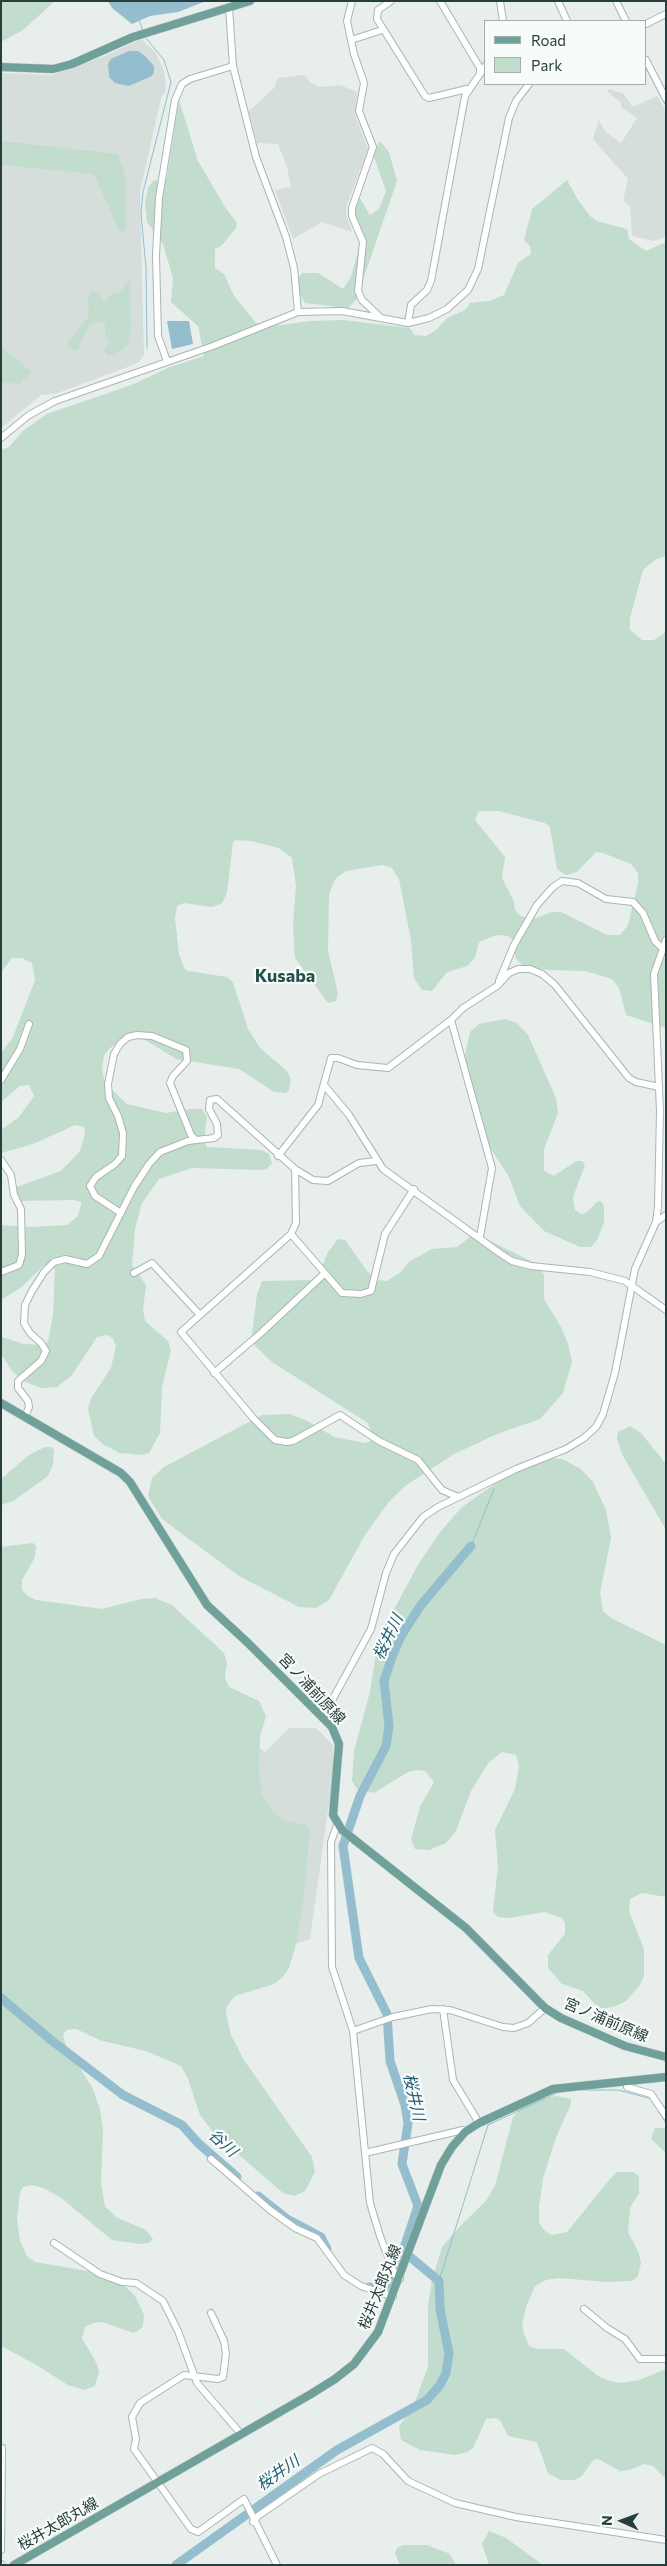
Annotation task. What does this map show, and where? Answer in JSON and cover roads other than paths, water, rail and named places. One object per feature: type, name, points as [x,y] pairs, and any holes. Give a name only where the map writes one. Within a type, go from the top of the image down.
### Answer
[{"type":"main road","points":[[1,67],[53,69],[72,64],[133,37],[250,1]]},
{"type":"main road","name":"宮ノ浦前原線","points":[[1,1403],[121,1473],[130,1482],[206,1605],[323,1717],[337,1735],[339,1744],[333,1815],[340,1827],[466,1928],[545,2008],[561,2018],[625,2046],[666,2057]]},
{"type":"main road","name":"桜井太郎丸線","points":[[14,2565],[311,2394],[348,2369],[373,2341],[393,2297],[398,2277],[407,2260],[444,2160],[465,2132],[479,2123],[553,2088],[666,2078]]},
{"type":"street","points":[[352,1],[347,20],[351,40],[363,75],[359,111],[373,148],[352,208],[352,216],[363,242],[358,291],[362,300],[381,319]]},
{"type":"street","points":[[391,1],[378,10],[376,14],[382,30],[427,98],[467,89]]},
{"type":"street","points":[[440,1],[480,68],[480,74]]},
{"type":"street","points":[[500,1],[503,18]]},
{"type":"street","points":[[558,1],[567,20]]},
{"type":"street","points":[[616,1],[626,20]]},
{"type":"street","points":[[229,8],[233,66],[256,157],[286,237],[294,268],[298,312]]},
{"type":"street","points":[[647,24],[666,14]]},
{"type":"street","points":[[351,40],[382,30]]},
{"type":"street","points":[[647,62],[666,99]]},
{"type":"street","points":[[167,361],[158,336],[156,255],[159,198],[175,100],[182,84],[190,79],[233,66]]},
{"type":"street","points":[[408,323],[411,305],[427,290],[431,281],[467,89],[484,68]]},
{"type":"street","points":[[1,438],[29,415],[56,401],[213,346],[298,312],[342,311],[408,323],[429,318],[447,309],[468,290],[478,269],[510,118],[516,101],[528,85]]},
{"type":"street","points":[[497,986],[514,945],[536,905],[553,887],[562,882],[578,883],[606,900],[624,899],[633,902],[644,913],[655,941],[662,948]]},
{"type":"street","points":[[323,1717],[371,1629],[386,1574],[394,1554],[423,1517],[458,1497],[516,1469],[566,1449],[596,1427],[609,1398],[631,1284],[640,1253],[656,1222],[659,1189],[659,1087],[654,993],[656,966],[666,940]]},
{"type":"street","points":[[278,1156],[318,1105],[325,1086],[329,1063],[333,1057],[357,1066],[388,1068],[451,1020],[468,1004],[497,986],[509,972],[518,969],[530,969],[542,974],[577,1012],[629,1078],[636,1082],[659,1087]]},
{"type":"street","points":[[451,1020],[468,1089],[491,1163],[491,1176],[480,1237]]},
{"type":"street","points":[[1,1080],[20,1050],[29,1024]]},
{"type":"street","points":[[121,1213],[94,1196],[90,1186],[96,1177],[115,1164],[122,1156],[122,1132],[118,1116],[109,1098],[108,1084],[114,1054],[120,1044],[128,1037],[137,1034],[152,1036],[186,1050],[187,1061],[173,1076],[170,1083],[191,1135],[195,1139]]},
{"type":"street","points":[[325,1086],[349,1115],[376,1161],[383,1169],[414,1189],[512,1261],[531,1266],[590,1272],[631,1284],[666,1310]]},
{"type":"street","points":[[25,1416],[29,1407],[28,1400],[18,1388],[18,1381],[41,1361],[46,1351],[26,1327],[24,1312],[27,1300],[44,1272],[54,1262],[65,1259],[87,1264],[95,1260],[103,1251],[134,1187],[155,1156],[172,1146],[195,1139],[214,1138],[218,1135],[217,1124],[209,1109],[210,1100],[214,1098],[278,1156],[295,1170],[313,1180],[328,1181],[359,1163],[376,1161]]},
{"type":"street","points":[[1,1160],[11,1175],[14,1194],[21,1209],[22,1255],[17,1267],[1,1272]]},
{"type":"street","points":[[295,1170],[296,1224],[291,1234],[181,1332],[274,1440],[293,1441],[340,1415],[379,1441],[414,1457],[442,1490],[458,1497]]},
{"type":"street","points":[[291,1234],[342,1293],[361,1294],[371,1291],[385,1234],[414,1189]]},
{"type":"street","points":[[656,1222],[666,1216]]},
{"type":"street","points":[[134,1273],[152,1263],[200,1315]]},
{"type":"street","points":[[214,1372],[261,1333],[324,1273]]},
{"type":"street","points":[[340,1827],[331,1842],[332,1967],[353,2031],[370,2204],[392,2267],[398,2277]]},
{"type":"street","points":[[353,2031],[393,2017],[432,2009],[443,2009],[503,2027],[514,2028],[528,2023],[545,2008]]},
{"type":"street","points":[[443,2009],[452,2080],[479,2123]]},
{"type":"street","points":[[626,2081],[627,2087],[652,2094],[666,2116]]},
{"type":"street","points":[[365,2153],[463,2130],[465,2132]]},
{"type":"street","points":[[211,2159],[270,2210],[296,2228],[317,2238],[344,2275],[361,2286],[393,2297]]},
{"type":"street","points":[[54,2243],[100,2274],[136,2283],[159,2298],[166,2306],[178,2331],[195,2378],[211,2402],[241,2434]]},
{"type":"street","points":[[584,2309],[607,2328],[625,2339],[640,2359],[666,2359]]},
{"type":"street","points":[[211,2313],[224,2341],[226,2354],[223,2377],[218,2379],[201,2376],[195,2378],[184,2375],[140,2403],[132,2417],[136,2439],[134,2449],[179,2515],[191,2529],[198,2532],[244,2499],[277,2565]]},
{"type":"street","points":[[1,2550],[2,2448]]},
{"type":"street","points":[[254,2522],[258,2516],[311,2480],[346,2459],[372,2448],[383,2454],[408,2481],[455,2503],[516,2517],[666,2540]]},
{"type":"water","points":[[108,1],[206,1],[178,12],[150,16],[132,24],[112,8]]},
{"type":"water","points":[[129,51],[138,51],[145,56],[154,66],[154,72],[152,76],[129,86],[115,83],[109,77],[108,64],[111,59]]},
{"type":"water","points":[[167,321],[189,321],[193,344],[172,349]]},
{"type":"waterway","points":[[139,20],[143,31]]},
{"type":"waterway","points":[[145,37],[164,60],[171,82],[143,192],[141,213],[146,268],[147,348]]},
{"type":"waterway","points":[[647,70],[666,106]]},
{"type":"waterway","points":[[471,1546],[494,1489]]},
{"type":"waterway","name":"桜井川","points":[[369,2287],[380,2289],[385,2287],[403,2251],[418,2206],[402,2164],[408,2123],[405,2105],[390,2061],[387,2014],[359,1958],[343,1846],[360,1796],[386,1746],[389,1726],[384,1681],[392,1657],[401,1636],[421,1605],[471,1546]]},
{"type":"waterway","name":"谷川","points":[[1,1998],[51,2040],[123,2095],[182,2125],[198,2143],[237,2177]]},
{"type":"waterway","points":[[582,2090],[618,2090],[652,2099]]},
{"type":"waterway","points":[[439,2281],[488,2125],[557,2093],[568,2091]]},
{"type":"waterway","points":[[658,2109],[666,2124]]},
{"type":"waterway","name":"谷川","points":[[258,2196],[287,2219],[321,2237],[327,2249]]},
{"type":"waterway","name":"桜井川","points":[[176,2565],[337,2450],[427,2400],[440,2385],[446,2373],[449,2353],[440,2309],[439,2281],[403,2251]]},
{"type":"district","name":"Kusaba","points":[[285,976]]}]
